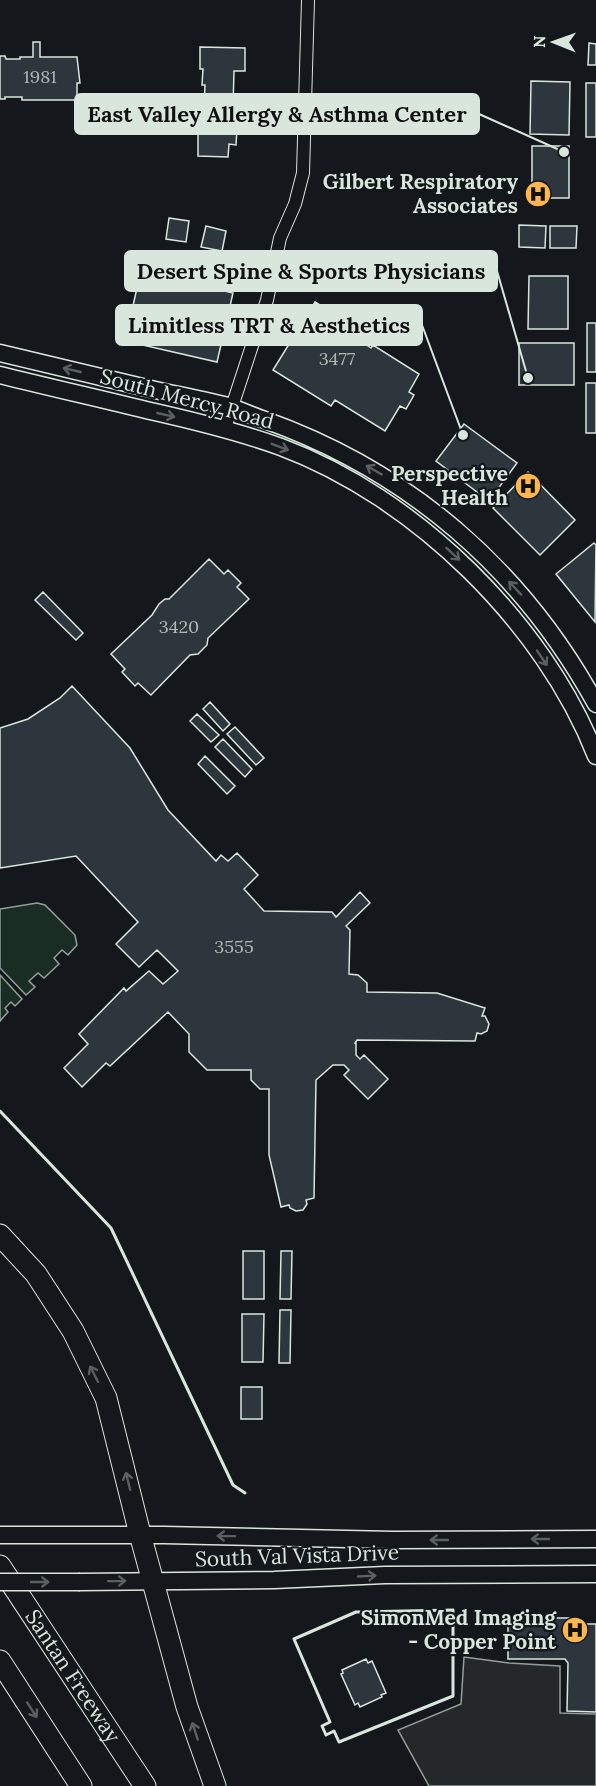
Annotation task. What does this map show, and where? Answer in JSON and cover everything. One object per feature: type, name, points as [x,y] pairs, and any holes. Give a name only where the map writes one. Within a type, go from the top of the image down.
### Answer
[{"type":"highway","points":[[0,1235],[36,1274],[73,1331],[106,1398],[187,1707],[215,1786]]},
{"type":"highway","name":"Santan Freeway","points":[[0,1566],[145,1786]]},
{"type":"highway","points":[[0,1661],[81,1786]]},
{"type":"main road","name":"South Mercy Road","points":[[0,353],[231,408],[290,429],[378,472],[439,515],[491,562],[524,598],[559,644],[596,704]]},
{"type":"main road","name":"South Mercy Road","points":[[0,375],[225,428],[311,460],[367,491],[445,547],[495,597],[527,636],[577,712],[596,756]]},
{"type":"main road","name":"South Val Vista Drive","points":[[0,1535],[140,1534],[404,1540],[596,1539]]},
{"type":"main road","name":"South Val Vista Drive","points":[[0,1582],[274,1580],[385,1575],[596,1574]]},
{"type":"street","points":[[225,428],[267,300],[280,238],[295,204],[303,173],[308,0]]},
{"type":"green space","points":[[37,903],[45,905],[75,935],[77,945],[68,955],[62,950],[54,958],[59,964],[44,978],[38,973],[29,981],[35,987],[26,995],[0,968],[0,909]]},
{"type":"green space","points":[[0,975],[22,999],[15,1006],[11,1002],[5,1008],[8,1012],[0,1021]]},
{"type":"shaded area","points":[[464,1657],[560,1666],[560,1713],[596,1714],[596,1786],[429,1786],[398,1730],[461,1704]]},
{"type":"building","points":[[33,42],[40,42],[40,57],[77,57],[80,83],[77,83],[77,100],[22,100],[22,97],[0,99],[0,56],[5,56],[6,59],[33,57]]},
{"type":"building","points":[[589,43],[596,44],[596,65],[588,65]]},
{"type":"building","points":[[200,47],[245,48],[245,71],[234,71],[233,107],[244,107],[244,130],[237,129],[236,145],[229,144],[228,157],[198,156],[198,106],[204,106],[205,85],[202,85],[203,69],[200,69]]},
{"type":"building","points":[[531,81],[570,82],[569,135],[530,134]]},
{"type":"building","points":[[586,83],[596,83],[596,137],[586,137]]},
{"type":"building","points":[[532,146],[569,146],[569,198],[532,198]]},
{"type":"building","points":[[169,218],[189,221],[186,242],[166,239]]},
{"type":"building","points":[[519,225],[546,226],[545,248],[519,247]]},
{"type":"building","points":[[206,226],[226,231],[222,251],[201,247]]},
{"type":"building","points":[[550,226],[577,226],[576,248],[550,248]]},
{"type":"building","points":[[142,266],[164,271],[163,276],[233,293],[217,362],[125,341]]},
{"type":"building","points":[[529,276],[568,276],[568,329],[528,329]]},
{"type":"building","points":[[315,302],[353,325],[359,314],[383,328],[378,337],[370,333],[364,343],[371,348],[373,345],[419,374],[409,392],[414,395],[406,409],[400,406],[385,431],[335,400],[331,406],[273,370]]},
{"type":"building","points":[[587,323],[596,323],[596,372],[587,372]]},
{"type":"building","points":[[519,343],[574,343],[574,385],[519,385]]},
{"type":"building","points":[[586,383],[596,383],[596,433],[586,433]]},
{"type":"building","points":[[464,424],[517,463],[489,501],[436,461]]},
{"type":"building","points":[[528,472],[575,520],[540,555],[493,508]]},
{"type":"building","points":[[594,543],[596,545],[595,622],[556,574]]},
{"type":"building","points":[[209,559],[224,574],[228,570],[241,583],[237,587],[249,599],[208,638],[207,645],[198,654],[190,655],[151,695],[138,683],[135,686],[122,672],[125,669],[111,654],[152,615],[159,604],[169,599]]},
{"type":"building","points":[[43,592],[83,633],[76,640],[35,600]]},
{"type":"building","points":[[72,686],[130,748],[168,810],[216,861],[221,855],[228,861],[237,853],[258,875],[244,889],[264,911],[332,912],[336,917],[360,892],[370,903],[346,926],[350,930],[349,974],[358,975],[367,983],[367,992],[437,993],[485,1008],[482,1016],[485,1016],[489,1024],[487,1031],[477,1033],[475,1041],[357,1040],[356,1055],[360,1059],[364,1055],[388,1079],[368,1099],[344,1075],[349,1070],[344,1065],[333,1065],[316,1080],[314,1198],[306,1200],[307,1204],[303,1210],[296,1211],[289,1205],[281,1207],[269,1155],[269,1089],[260,1089],[251,1080],[251,1070],[207,1070],[189,1052],[189,1034],[168,1012],[110,1066],[106,1063],[82,1087],[64,1068],[88,1044],[79,1034],[124,988],[126,991],[149,971],[163,984],[178,971],[157,950],[139,967],[116,944],[138,922],[76,856],[0,868],[0,728],[28,719],[60,698]]},
{"type":"building","points":[[210,702],[230,724],[223,731],[203,709]]},
{"type":"building","points":[[197,714],[219,735],[211,742],[190,721]]},
{"type":"building","points":[[235,727],[264,758],[256,765],[227,734]]},
{"type":"building","points":[[223,739],[252,769],[245,777],[215,747]]},
{"type":"building","points":[[205,756],[235,786],[227,794],[198,764]]},
{"type":"building","points":[[243,1251],[264,1251],[264,1299],[243,1299]]},
{"type":"building","points":[[281,1251],[292,1251],[291,1299],[280,1299]]},
{"type":"building","points":[[280,1310],[291,1310],[290,1363],[279,1363]]},
{"type":"building","points":[[242,1314],[264,1314],[263,1362],[242,1362]]},
{"type":"building","points":[[241,1387],[262,1387],[262,1419],[241,1419]]},
{"type":"building","points":[[508,1618],[570,1618],[570,1624],[596,1624],[596,1712],[567,1711],[568,1663],[565,1659],[508,1659]]},
{"type":"building","points":[[366,1659],[368,1663],[372,1661],[386,1693],[360,1707],[358,1703],[355,1705],[341,1674],[342,1670]]},
{"type":"wall","points":[[0,1111],[111,1228],[233,1485],[245,1493]]},
{"type":"wall","points":[[453,1610],[453,1696],[339,1742],[334,1731],[326,1735],[322,1726],[330,1722],[294,1639],[356,1612],[453,1610]]},
{"type":"place","name":"East Valley Allergy & Asthma Center","points":[[564,152]]},
{"type":"place","name":"Gilbert Respiratory Associates","points":[[538,194]]},
{"type":"place","name":"Desert Spine & Sports Physicians","points":[[528,378]]},
{"type":"place","name":"Limitless TRT & Aesthetics","points":[[463,435]]},
{"type":"place","name":"Perspective Health","points":[[528,486]]},
{"type":"place","name":"SimonMed Imaging - Copper Point","points":[[575,1630]]}]
